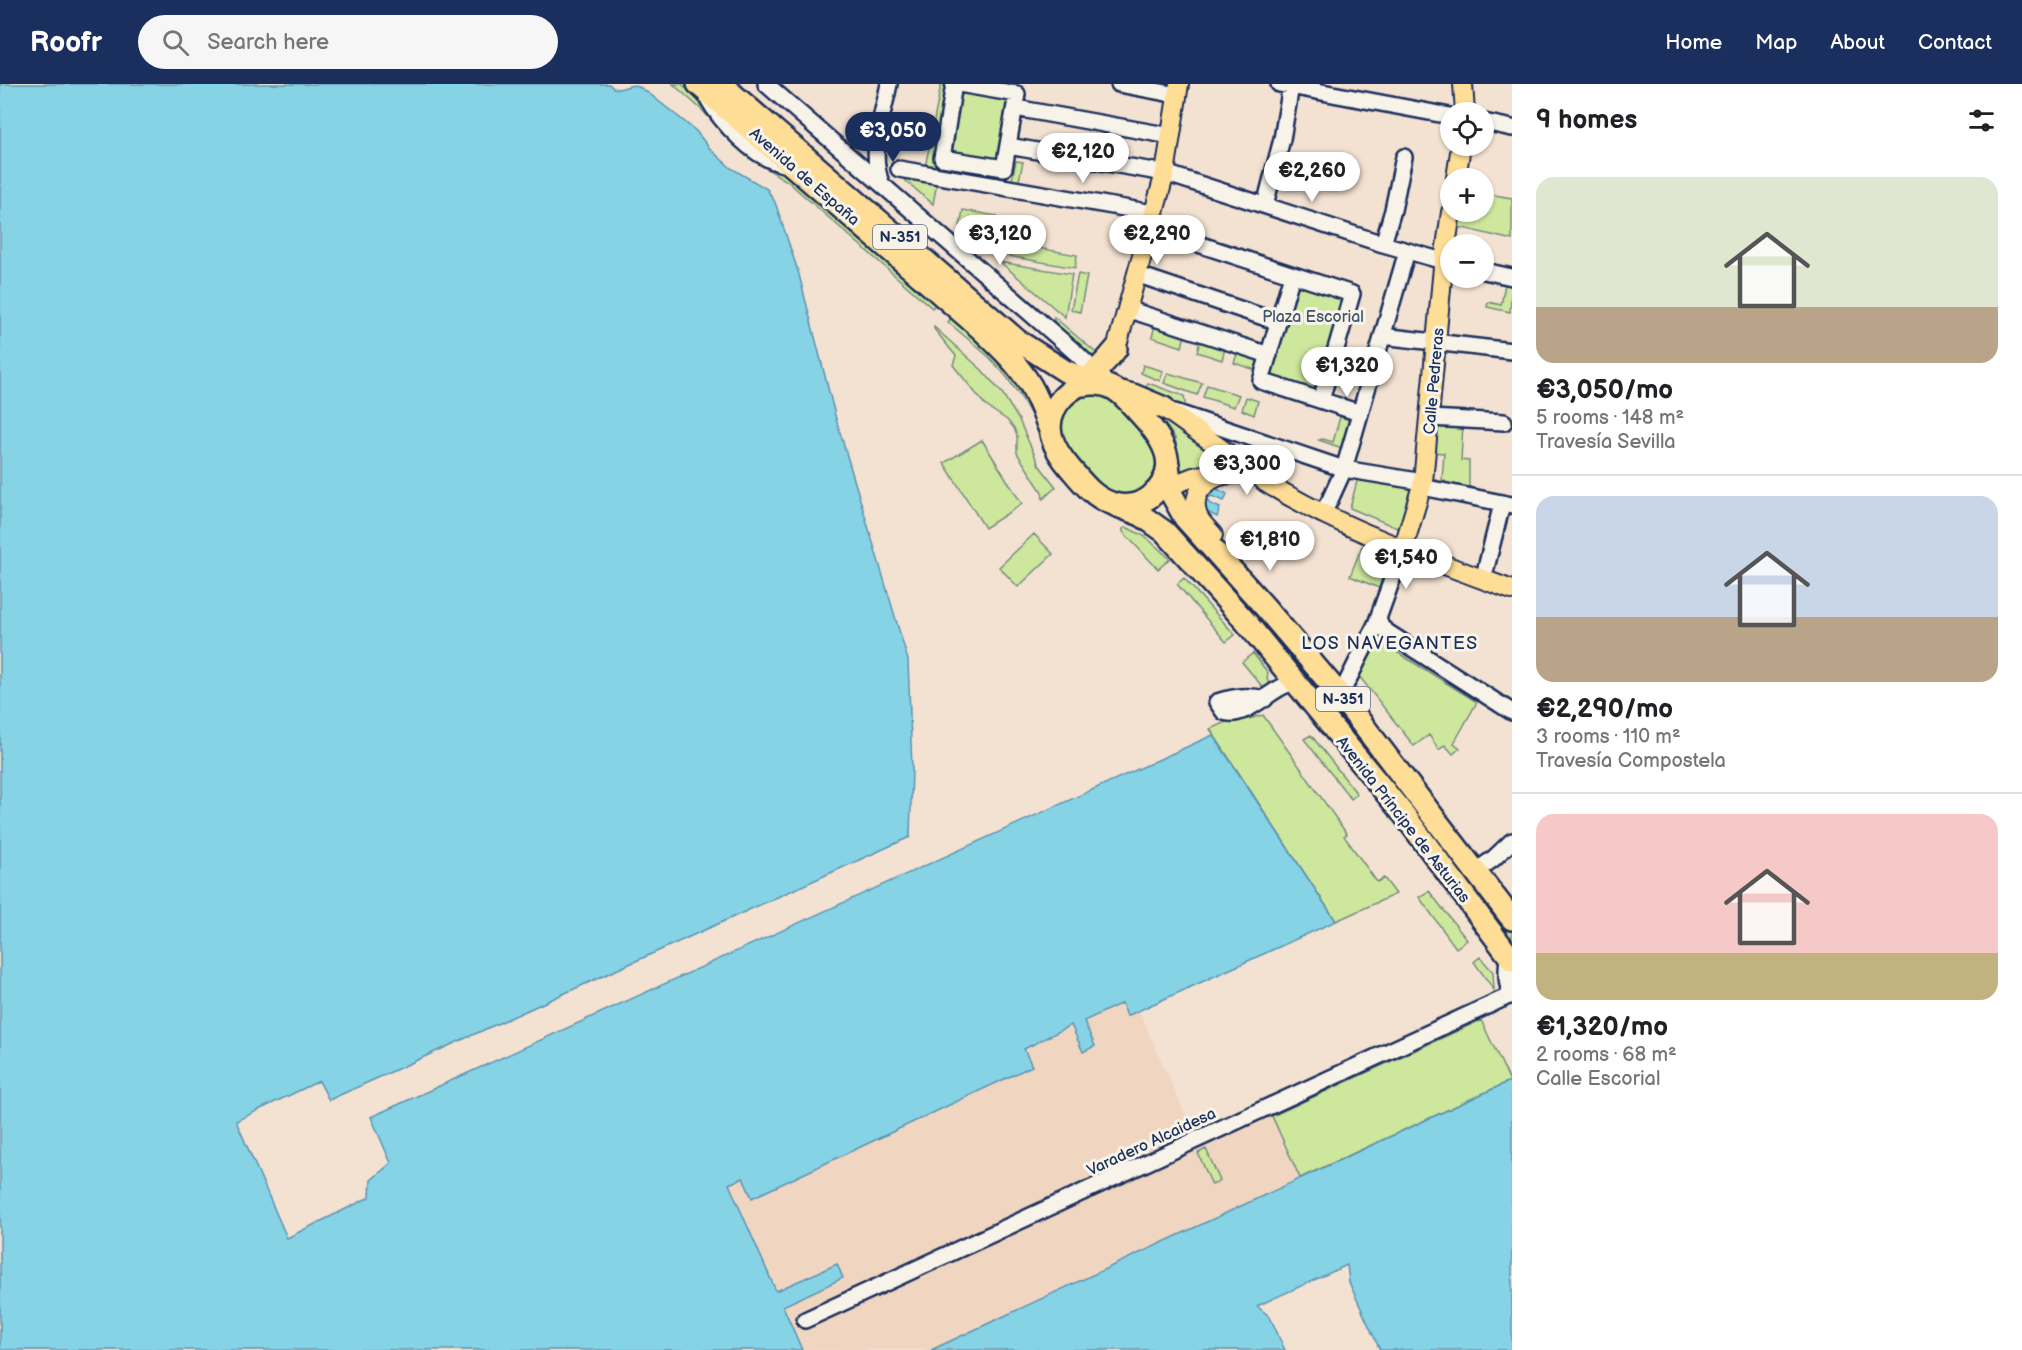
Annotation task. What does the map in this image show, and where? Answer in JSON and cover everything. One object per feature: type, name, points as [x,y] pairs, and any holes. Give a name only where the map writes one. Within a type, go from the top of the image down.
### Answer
[{"type":"highway","name":"Avenida de España","points":[[699,84],[1005,352],[1032,387],[1050,430]]},
{"type":"highway","name":"Avenida de España","points":[[721,84],[1018,341],[1047,361],[1100,385]]},
{"type":"highway","points":[[1100,385],[1116,349]]},
{"type":"highway","points":[[1050,430],[1055,407],[1063,397],[1100,385],[1115,371],[1116,349]]},
{"type":"highway","points":[[1100,385],[1164,408]]},
{"type":"highway","name":"Avenida Príncipe de Asturias","points":[[1100,385],[1157,432],[1163,442],[1168,464],[1163,489],[1172,495],[1185,518],[1339,694],[1512,919]]},
{"type":"highway","name":"N-351","points":[[1050,430],[1057,452],[1090,491],[1101,500],[1115,505]]},
{"type":"highway","points":[[1115,505],[1137,504],[1163,489]]},
{"type":"highway","name":"Avenida Príncipe de Asturias","points":[[1115,505],[1141,515],[1165,532],[1405,816],[1510,958]]},
{"type":"main road","points":[[1463,84],[1464,102]]},
{"type":"main road","points":[[1116,349],[1165,173],[1178,89]]},
{"type":"main road","name":"Calle Pedreras","points":[[1403,549],[1422,485],[1443,288]]},
{"type":"main road","points":[[1164,408],[1265,482],[1321,514],[1403,549],[1512,590]]},
{"type":"main road","points":[[1163,489],[1207,473],[1219,472],[1265,482]]},
{"type":"main road","points":[[1234,474],[1217,476],[1202,488],[1196,503],[1199,517],[1308,642],[1318,669]]},
{"type":"street","points":[[766,84],[882,185],[1100,385]]},
{"type":"street","points":[[882,185],[878,176],[877,146],[889,84]]},
{"type":"street","points":[[935,175],[938,160],[942,158],[956,84],[1022,90]]},
{"type":"street","points":[[1119,84],[1178,89]]},
{"type":"street","points":[[1264,205],[1282,139],[1285,85],[1440,114]]},
{"type":"street","points":[[1007,176],[1021,109],[1022,90]]},
{"type":"street","points":[[1007,176],[1022,90]]},
{"type":"street","points":[[1021,109],[1171,136]]},
{"type":"street","points":[[1494,124],[1512,128]]},
{"type":"street","points":[[848,155],[867,155],[874,152],[877,146]]},
{"type":"street","points":[[1014,147],[1165,173],[1383,244],[1440,260]]},
{"type":"street","points":[[1383,244],[1404,157]]},
{"type":"street","points":[[942,158],[1151,220],[1292,275],[1352,294],[1321,399]]},
{"type":"street","points":[[899,169],[935,175],[1007,176]]},
{"type":"street","points":[[1321,514],[1344,469],[1407,251]]},
{"type":"street","points":[[1494,273],[1512,278]]},
{"type":"street","points":[[1136,274],[1278,322]]},
{"type":"street","points":[[1292,275],[1261,381],[1360,413]]},
{"type":"street","points":[[1127,309],[1269,355]]},
{"type":"street","points":[[1382,336],[1512,351]]},
{"type":"street","points":[[1164,408],[1344,469],[1507,504],[1483,580]]},
{"type":"street","points":[[1430,418],[1504,422]]},
{"type":"street","points":[[1339,694],[1353,672],[1378,620],[1403,549]]},
{"type":"street","points":[[1378,620],[1387,632],[1512,712]]},
{"type":"street","points":[[1265,699],[1242,697],[1217,702],[1224,712],[1234,714],[1265,699],[1290,681]]},
{"type":"street","points":[[1476,871],[1512,841]]},
{"type":"street","points":[[1510,958],[1506,976],[1507,987],[1512,996]]},
{"type":"street","name":"Varadero Alcaidesa","points":[[805,1320],[1512,996]]},
{"type":"shaded area","points":[[1122,1003],[1127,1015],[1139,1011],[1194,1134],[1266,1101],[1300,1178],[931,1350],[802,1350],[783,1306],[843,1278],[837,1264],[776,1292],[729,1184],[743,1178],[752,1198],[1031,1066],[1024,1049],[1072,1025],[1083,1052],[1094,1046],[1083,1021]]},
{"type":"green space","points":[[673,84],[682,84],[728,134],[725,136],[703,111]]},
{"type":"green space","points":[[941,84],[985,84],[1024,91],[1009,173],[935,161],[934,170],[925,168]]},
{"type":"green space","points":[[750,151],[794,180],[937,303],[932,308],[787,181],[746,156]]},
{"type":"green space","points":[[1016,161],[1023,162],[1018,185],[1011,184]]},
{"type":"green space","points":[[901,177],[937,182],[933,204]]},
{"type":"green space","points":[[1494,195],[1512,198],[1512,240],[1455,226],[1456,222],[1494,222]]},
{"type":"green space","points":[[963,210],[997,216],[990,252],[960,226]]},
{"type":"green space","points":[[1003,223],[1014,225],[1011,243],[1077,255],[1075,268],[997,254]]},
{"type":"green space","points":[[1000,262],[1072,274],[1065,317]]},
{"type":"green space","points":[[1078,274],[1087,276],[1080,312],[1071,310]]},
{"type":"green space","name":"Plaza Escorial","points":[[1292,275],[1352,294],[1321,400],[1261,381]]},
{"type":"green space","points":[[1505,284],[1512,286],[1510,312],[1487,307],[1488,302],[1501,305]]},
{"type":"green space","points":[[952,317],[1003,368],[1023,396],[1039,430],[1006,376],[989,357],[948,322]]},
{"type":"green space","points":[[1054,317],[1101,357],[1087,357],[1055,331]]},
{"type":"green space","points":[[1155,325],[1185,335],[1182,347],[1152,337]]},
{"type":"green space","points":[[934,327],[982,370],[1002,393],[1019,420],[1039,465],[1056,487],[1043,499],[1042,492],[1017,453],[1017,436],[1014,428],[1007,420],[986,406],[953,365],[956,356]]},
{"type":"green space","points":[[1200,341],[1225,348],[1222,360],[1197,352]]},
{"type":"green space","points":[[1237,354],[1259,361],[1256,370],[1234,363]]},
{"type":"green space","points":[[1143,365],[1163,371],[1160,381],[1141,373]]},
{"type":"green space","points":[[1168,373],[1202,383],[1197,395],[1164,383]]},
{"type":"green space","points":[[1148,383],[1184,396],[1186,408],[1144,391]]},
{"type":"green space","points":[[1207,385],[1239,395],[1234,407],[1203,397]]},
{"type":"green space","points":[[1096,395],[1108,399],[1123,410],[1147,438],[1155,452],[1157,460],[1154,476],[1137,492],[1124,495],[1106,490],[1081,466],[1062,438],[1061,422],[1068,408],[1080,398]]},
{"type":"green space","points":[[1246,397],[1258,401],[1254,415],[1242,410]]},
{"type":"green space","points":[[1157,413],[1207,449],[1209,458],[1204,468],[1184,472],[1181,470],[1175,438]]},
{"type":"green space","points":[[1340,417],[1350,420],[1342,448],[1319,440],[1333,442]]},
{"type":"green space","points":[[1436,422],[1463,424],[1461,460],[1469,461],[1469,493],[1446,489],[1445,481],[1442,481],[1444,453],[1433,452]]},
{"type":"green space","points":[[982,440],[1022,504],[985,528],[944,463]]},
{"type":"green space","points":[[1358,477],[1414,486],[1402,530],[1350,508]]},
{"type":"green space","points":[[1180,525],[1254,605],[1249,609],[1175,529]]},
{"type":"green space","points":[[1126,527],[1146,537],[1170,559],[1158,569],[1123,532]]},
{"type":"green space","points":[[1034,534],[1053,554],[1018,587],[999,567]]},
{"type":"green space","points":[[1362,546],[1390,558],[1379,588],[1350,576]]},
{"type":"green space","points":[[1184,578],[1235,635],[1226,642],[1177,584]]},
{"type":"green space","points":[[1263,615],[1415,800],[1408,805],[1258,620]]},
{"type":"green space","points":[[1379,641],[1477,702],[1454,743],[1460,748],[1453,754],[1445,745],[1439,750],[1429,735],[1414,746],[1359,676]]},
{"type":"green space","points":[[1253,653],[1268,673],[1267,679],[1271,688],[1266,691],[1242,662]]},
{"type":"green space","points":[[1263,715],[1347,834],[1344,836],[1377,882],[1384,878],[1396,894],[1336,921],[1210,729],[1230,720],[1249,719]]},
{"type":"green space","points":[[1311,735],[1357,794],[1351,799],[1304,739]]},
{"type":"green space","points":[[1422,812],[1512,931],[1512,944],[1417,816]]},
{"type":"green space","points":[[1429,891],[1467,940],[1456,948],[1419,897]]},
{"type":"green space","points":[[1480,957],[1493,972],[1494,990],[1474,962]]},
{"type":"green space","points":[[1481,1020],[1510,1081],[1300,1178],[1272,1116]]},
{"type":"green space","points":[[1206,1149],[1220,1181],[1212,1185],[1198,1153]]},
{"type":"water","points":[[0,84],[609,84],[619,89],[633,85],[641,88],[696,131],[710,149],[731,168],[767,189],[775,202],[798,271],[836,419],[908,660],[912,769],[910,837],[329,1100],[319,1081],[236,1121],[287,1238],[370,1197],[371,1180],[391,1163],[371,1117],[1213,735],[1336,921],[1127,1016],[1122,1003],[1084,1021],[1095,1046],[1083,1052],[1071,1025],[1024,1049],[1032,1066],[752,1198],[743,1178],[729,1184],[776,1291],[837,1264],[843,1278],[783,1306],[802,1350],[0,1350]]},
{"type":"water","points":[[1214,487],[1227,494],[1224,501],[1212,496],[1208,498],[1209,503],[1220,508],[1217,517],[1203,510],[1206,497]]},
{"type":"water","points":[[1510,1081],[1512,1085],[1512,1350],[1380,1350],[1349,1282],[1347,1265],[1257,1306],[1270,1317],[1285,1350],[931,1350]]},
{"type":"district","name":"LOS NAVEGANTES","points":[[1390,643]]}]
